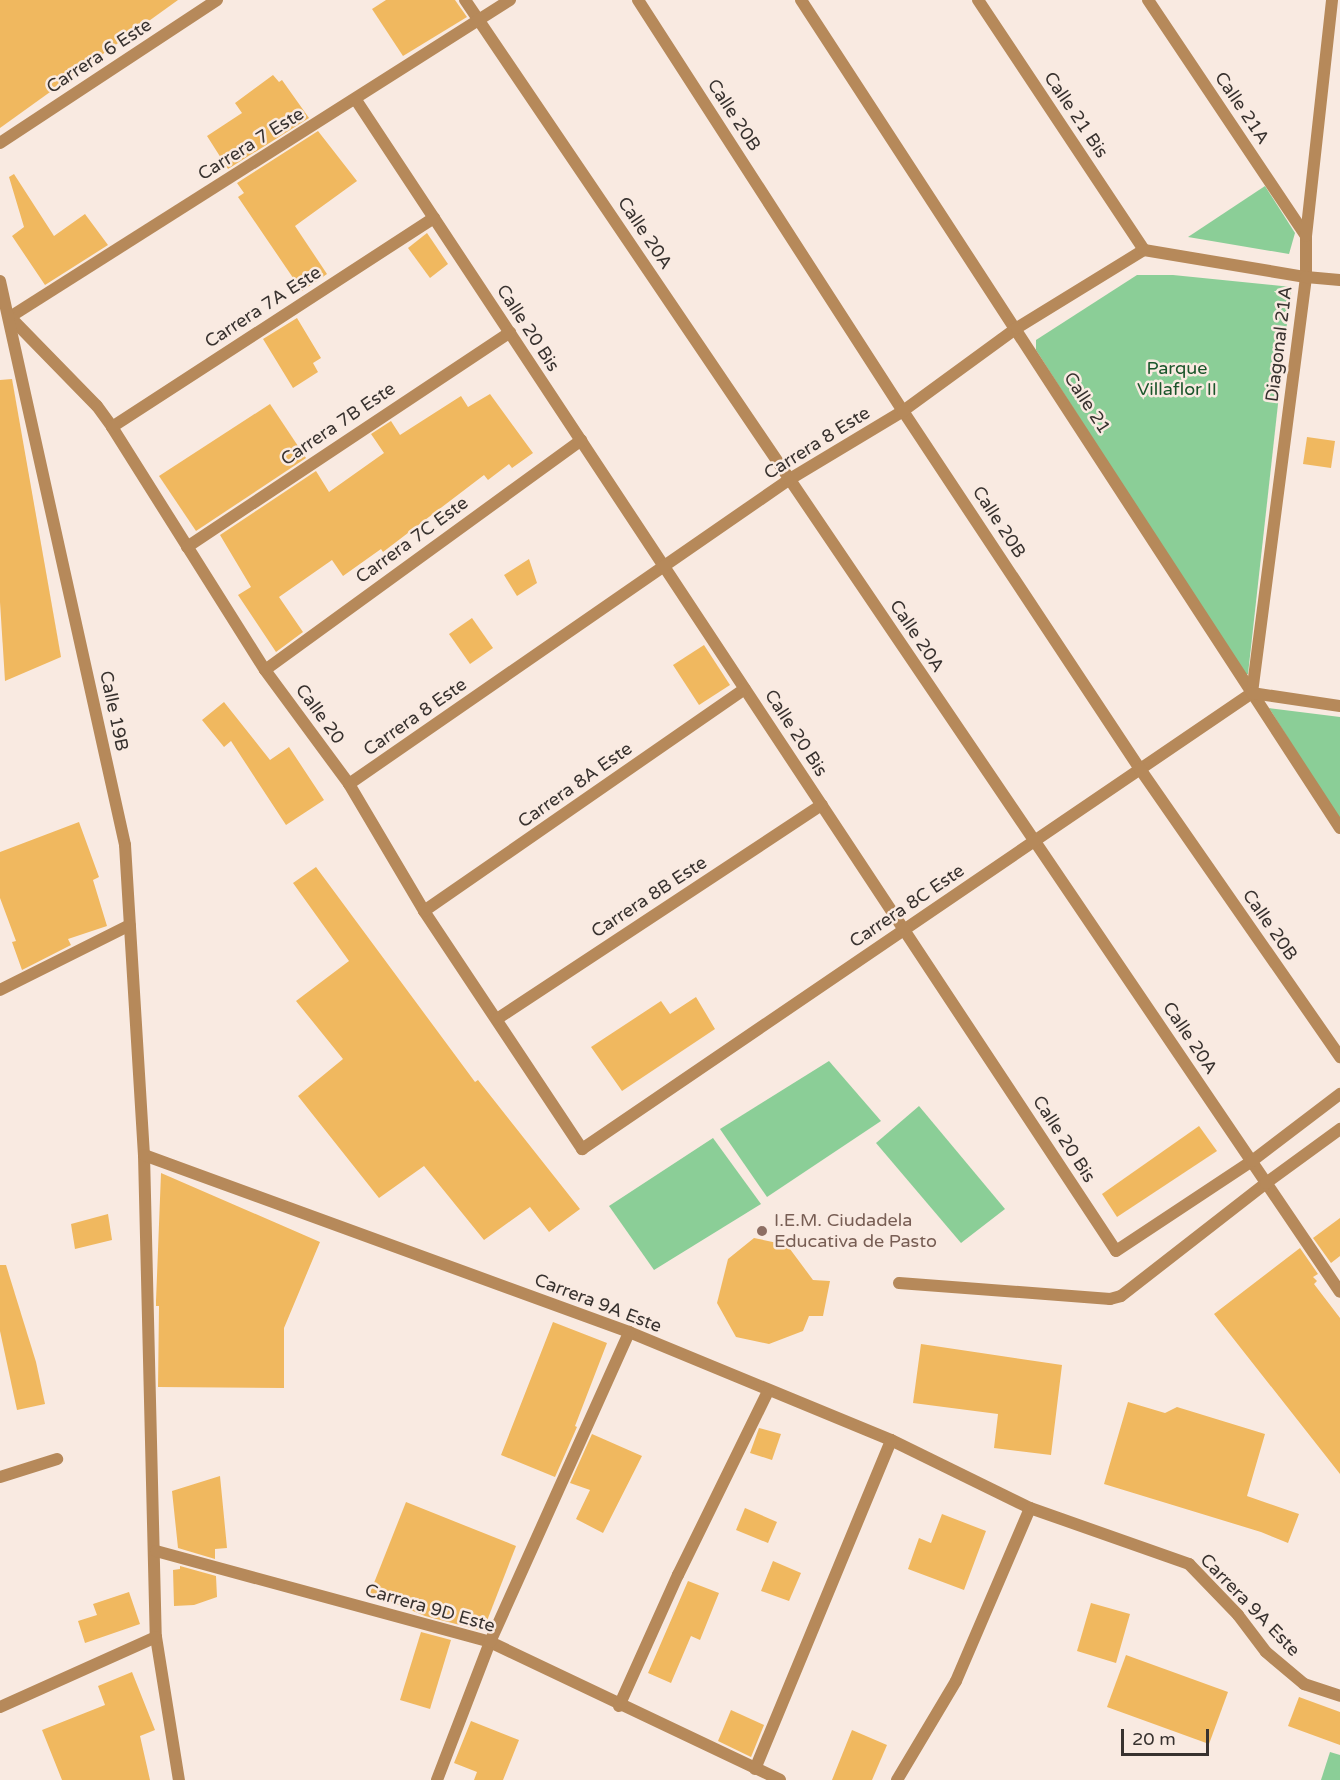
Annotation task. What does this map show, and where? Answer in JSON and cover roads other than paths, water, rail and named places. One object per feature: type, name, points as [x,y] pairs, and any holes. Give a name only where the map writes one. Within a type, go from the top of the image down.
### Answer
[{"type":"street","name":"Carrera 6 Este","points":[[0,143],[217,0]]},
{"type":"street","name":"Calle 20A","points":[[465,0],[1340,1292]]},
{"type":"street","name":"Carrera 7 Este","points":[[10,317],[356,100],[510,0]]},
{"type":"street","name":"Calle 20B","points":[[639,0],[903,411],[1140,769],[1340,1057]]},
{"type":"street","name":"Calle 21","points":[[801,0],[1017,328],[1340,828]]},
{"type":"street","name":"Calle 21 Bis","points":[[978,0],[1144,249]]},
{"type":"street","name":"Calle 21A","points":[[1148,0],[1306,236]]},
{"type":"street","points":[[1323,0],[1331,5]]},
{"type":"street","name":"Diagonal 21A","points":[[1252,693],[1306,277],[1306,236],[1331,5]]},
{"type":"street","name":"Calle 20 Bis","points":[[356,100],[1116,1251],[1252,1161]]},
{"type":"street","name":"Carrera 7A Este","points":[[112,427],[434,218]]},
{"type":"street","name":"Carrera 8 Este","points":[[350,784],[790,479],[903,411],[1017,328],[1144,249]]},
{"type":"street","points":[[1144,249],[1306,277],[1340,280]]},
{"type":"street","name":"Calle 19B","points":[[0,281],[10,317],[125,845],[144,1155],[156,1551],[156,1637],[180,1780]]},
{"type":"street","name":"Calle 20","points":[[10,317],[97,406],[112,427],[265,670],[350,784],[424,911],[582,1149]]},
{"type":"street","name":"Carrera 7B Este","points":[[187,547],[510,332]]},
{"type":"street","name":"Carrera 7C Este","points":[[265,670],[580,440]]},
{"type":"street","name":"Carrera 8A Este","points":[[424,911],[745,689]]},
{"type":"street","points":[[1252,693],[1340,706]]},
{"type":"street","name":"Carrera 8C Este","points":[[582,1149],[1252,693]]},
{"type":"street","name":"Carrera 8B Este","points":[[497,1019],[822,805]]},
{"type":"street","points":[[0,990],[130,925]]},
{"type":"street","points":[[1252,1161],[1340,1094]]},
{"type":"street","points":[[899,1282],[1110,1299],[1121,1296],[1266,1183],[1340,1129]]},
{"type":"street","name":"Carrera 9A Este","points":[[144,1155],[629,1332],[891,1440],[1030,1508],[1189,1564],[1238,1615],[1266,1653],[1304,1684],[1340,1696]]},
{"type":"street","points":[[437,1780],[490,1642],[629,1332]]},
{"type":"street","points":[[619,1706],[678,1575],[768,1390]]},
{"type":"street","points":[[755,1769],[891,1440]]},
{"type":"street","points":[[0,1477],[57,1459]]},
{"type":"street","points":[[897,1780],[956,1681],[1030,1508]]},
{"type":"street","name":"Carrera 9D Este","points":[[156,1551],[490,1642],[619,1706],[780,1780]]},
{"type":"street","points":[[0,1707],[156,1637]]},
{"type":"place","name":"I.E.M. Ciudadela Educativa de Pasto","points":[[762,1231]]},
{"type":"park label","name":"Parque Villaflor II","points":[[1177,379]]}]
